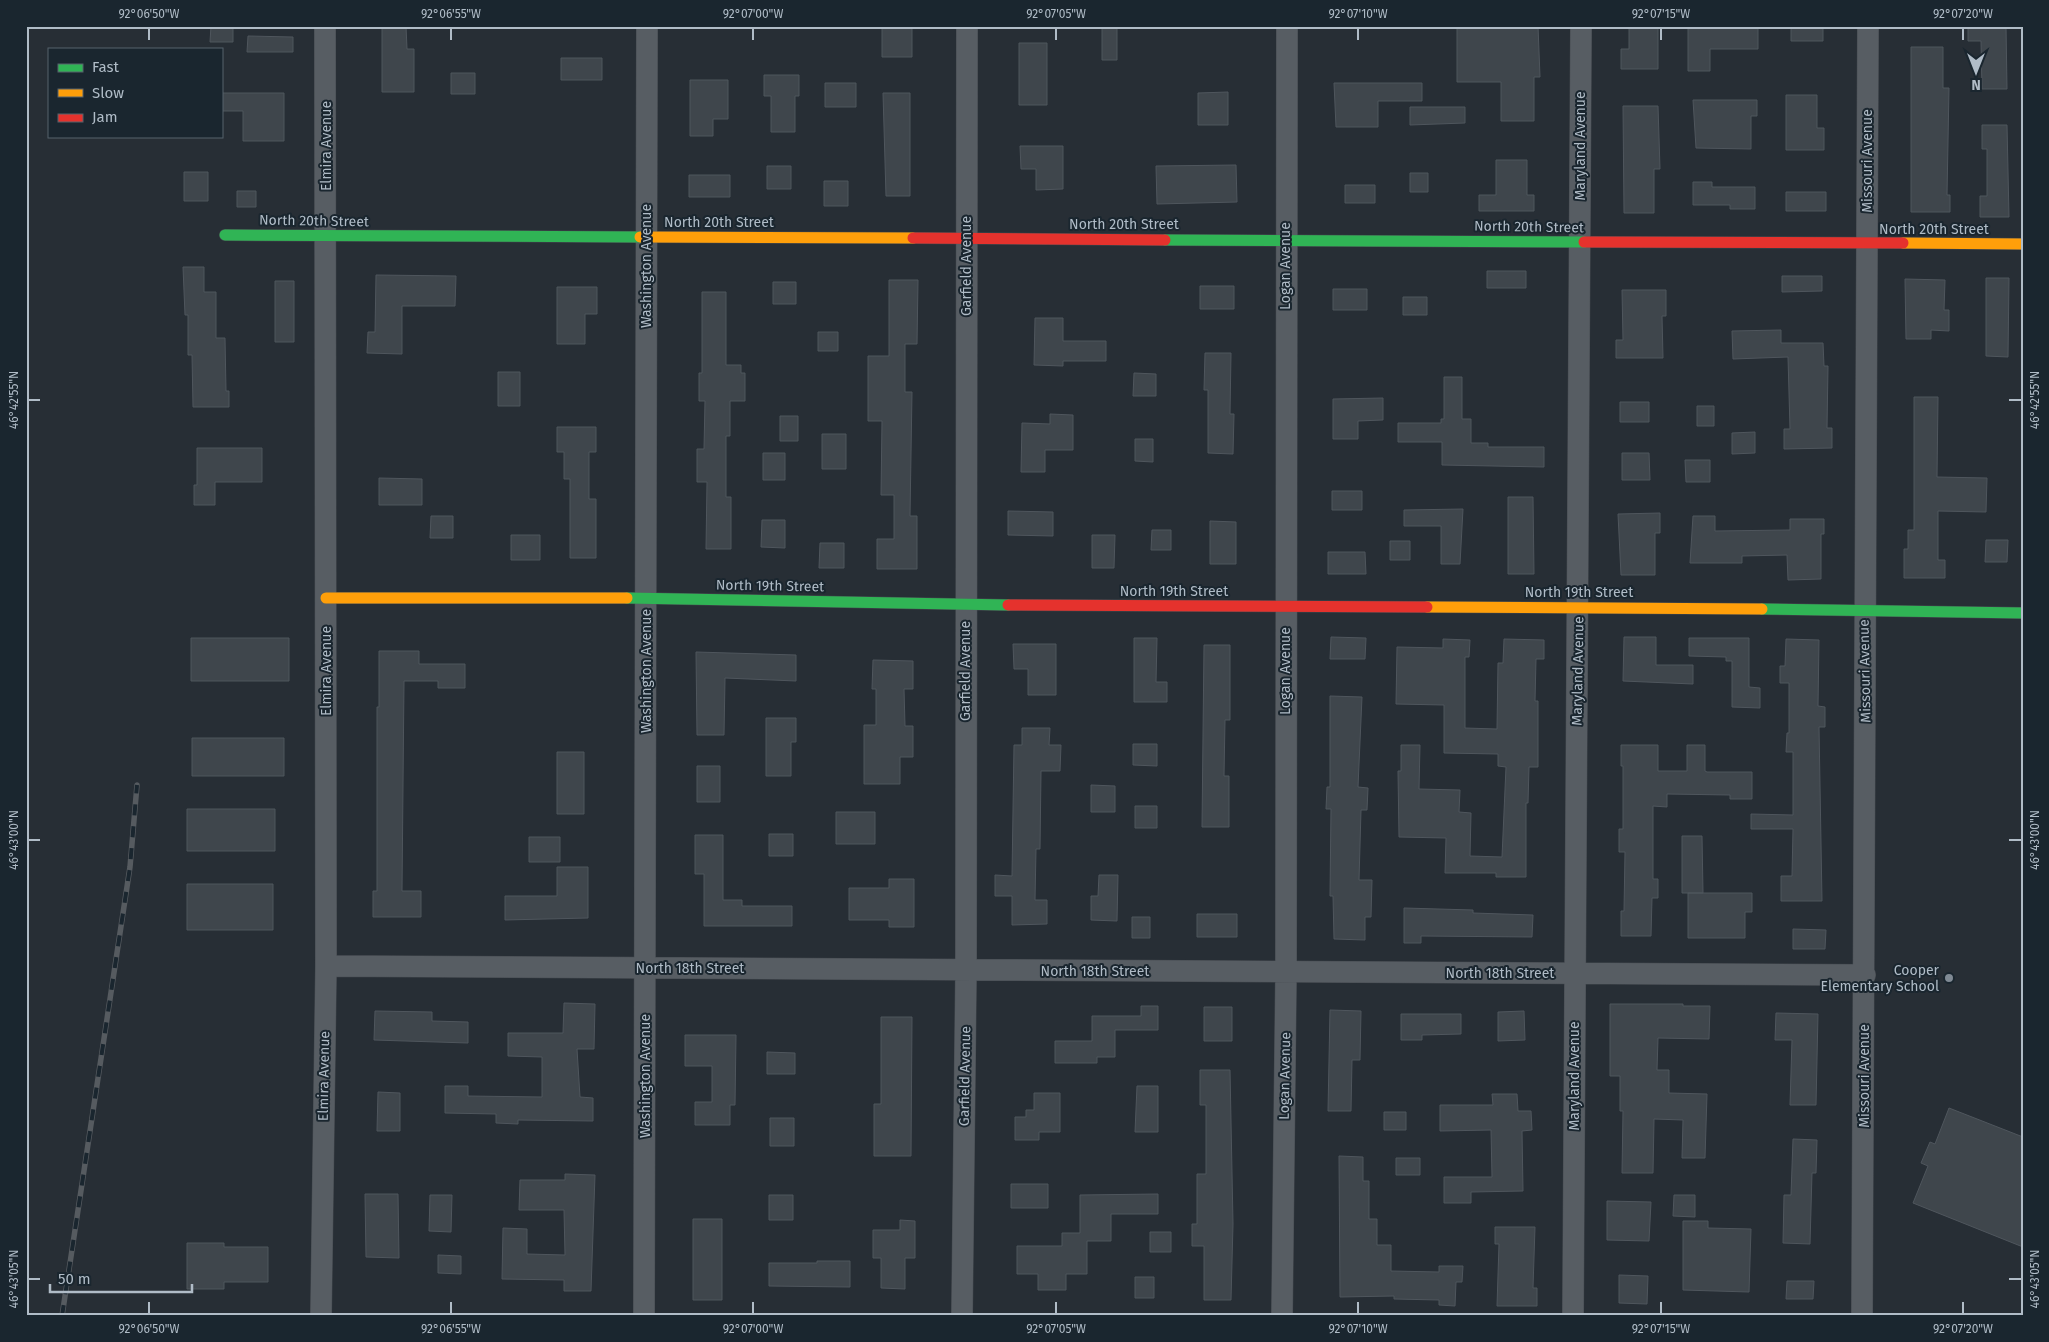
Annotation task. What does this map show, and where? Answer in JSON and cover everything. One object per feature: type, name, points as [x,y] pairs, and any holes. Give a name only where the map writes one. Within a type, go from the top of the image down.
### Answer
[{"type":"street","name":"Elmira Avenue","points":[[321,1316],[326,966],[325,26]]},
{"type":"street","name":"Washington Avenue","points":[[644,1316],[646,26]]},
{"type":"street","name":"Garfield Avenue","points":[[962,1316],[966,970],[967,26]]},
{"type":"street","name":"Logan Avenue","points":[[1282,1316],[1286,972],[1285,240],[1287,26]]},
{"type":"street","name":"Maryland Avenue","points":[[1573,1316],[1581,26]]},
{"type":"street","name":"Missouri Avenue","points":[[1862,1316],[1868,26]]},
{"type":"street","name":"North 20th Street","points":[[224,235],[2023,244]]},
{"type":"street","name":"North 19th Street","points":[[326,598],[646,598],[965,605],[1864,609],[2023,613]]},
{"type":"street","name":"North 18th Street","points":[[326,966],[1865,975]]},
{"type":"building","points":[[211,26],[233,26],[233,42],[210,42]]},
{"type":"building","points":[[382,26],[406,26],[407,49],[414,49],[414,92],[382,92]]},
{"type":"building","points":[[882,26],[912,26],[912,57],[882,57]]},
{"type":"building","points":[[1102,26],[1117,26],[1117,60],[1102,60]]},
{"type":"building","points":[[1457,26],[1538,26],[1540,77],[1534,77],[1534,121],[1501,121],[1501,82],[1457,82]]},
{"type":"building","points":[[1629,26],[1658,26],[1658,69],[1621,69],[1621,49],[1629,49]]},
{"type":"building","points":[[1688,26],[1758,26],[1758,49],[1710,49],[1710,71],[1688,71]]},
{"type":"building","points":[[1791,26],[1823,26],[1823,41],[1791,41]]},
{"type":"building","points":[[1968,26],[2006,26],[2007,89],[1982,89],[1981,41],[1968,41]]},
{"type":"building","points":[[248,36],[293,37],[293,52],[247,52]]},
{"type":"building","points":[[1019,43],[1047,43],[1047,105],[1019,105]]},
{"type":"building","points":[[1911,47],[1943,47],[1943,88],[1949,88],[1947,195],[1950,195],[1950,212],[1911,212]]},
{"type":"building","points":[[561,58],[602,58],[602,80],[561,80]]},
{"type":"building","points":[[451,73],[475,73],[475,94],[451,94]]},
{"type":"building","points":[[764,75],[799,75],[799,96],[795,96],[795,132],[771,132],[771,96],[764,96]]},
{"type":"building","points":[[690,80],[728,80],[728,119],[713,119],[713,136],[690,136]]},
{"type":"building","points":[[825,83],[856,83],[856,107],[825,107]]},
{"type":"building","points":[[1334,83],[1422,83],[1422,101],[1378,101],[1378,127],[1336,127]]},
{"type":"building","points":[[1228,92],[1228,125],[1198,125],[1198,93]]},
{"type":"building","points":[[222,93],[284,93],[284,141],[243,141],[243,111],[222,111]]},
{"type":"building","points":[[883,93],[910,93],[910,196],[886,196]]},
{"type":"building","points":[[1786,95],[1817,95],[1817,128],[1824,128],[1824,150],[1786,150]]},
{"type":"building","points":[[1693,100],[1757,100],[1757,116],[1751,116],[1751,149],[1696,148]]},
{"type":"building","points":[[1623,106],[1658,106],[1660,169],[1654,169],[1654,213],[1624,213]]},
{"type":"building","points":[[1410,107],[1465,107],[1465,123],[1410,125]]},
{"type":"building","points":[[1982,125],[2007,125],[2009,217],[1980,217],[1980,196],[1987,196],[1987,149],[1982,149]]},
{"type":"building","points":[[1020,146],[1063,146],[1063,189],[1036,190],[1036,169],[1021,169]]},
{"type":"building","points":[[1496,160],[1527,160],[1527,195],[1534,195],[1534,211],[1479,211],[1479,195],[1496,195]]},
{"type":"building","points":[[1236,165],[1237,202],[1157,204],[1156,166]]},
{"type":"building","points":[[767,166],[791,166],[791,189],[767,189]]},
{"type":"building","points":[[184,172],[208,172],[208,201],[184,201]]},
{"type":"building","points":[[1410,173],[1428,173],[1428,192],[1410,192]]},
{"type":"building","points":[[689,175],[730,175],[730,197],[689,197]]},
{"type":"building","points":[[824,181],[848,181],[848,206],[824,206]]},
{"type":"building","points":[[1693,182],[1712,182],[1712,187],[1755,187],[1755,209],[1730,209],[1730,205],[1693,205]]},
{"type":"building","points":[[1345,185],[1375,185],[1375,203],[1345,203]]},
{"type":"building","points":[[237,191],[256,191],[256,207],[237,207]]},
{"type":"building","points":[[1786,192],[1826,192],[1826,211],[1786,211]]},
{"type":"building","points":[[183,267],[204,267],[204,292],[216,292],[216,338],[225,338],[226,391],[229,391],[229,407],[193,407],[192,355],[188,355],[188,315],[185,315]]},
{"type":"building","points":[[1487,271],[1526,271],[1526,288],[1487,288]]},
{"type":"building","points":[[376,275],[456,276],[455,306],[402,306],[402,354],[367,353],[368,332],[375,332]]},
{"type":"building","points":[[1782,276],[1822,276],[1822,291],[1782,292]]},
{"type":"building","points":[[1986,278],[2009,278],[2008,357],[1986,356]]},
{"type":"building","points":[[1905,279],[1945,280],[1944,310],[1949,310],[1949,331],[1931,330],[1931,339],[1906,339]]},
{"type":"building","points":[[889,280],[918,280],[917,344],[905,344],[905,392],[912,392],[910,516],[917,516],[917,569],[877,569],[877,539],[894,539],[894,495],[881,495],[882,421],[868,421],[868,356],[889,356]]},
{"type":"building","points":[[275,281],[294,281],[294,342],[275,342]]},
{"type":"building","points":[[773,282],[796,282],[796,304],[773,304]]},
{"type":"building","points":[[1200,286],[1234,286],[1234,309],[1200,309]]},
{"type":"building","points":[[557,287],[597,287],[597,314],[585,314],[585,344],[557,344]]},
{"type":"building","points":[[1333,289],[1367,289],[1367,310],[1333,310]]},
{"type":"building","points":[[1622,290],[1666,290],[1666,316],[1662,316],[1663,358],[1616,358],[1616,340],[1623,340]]},
{"type":"building","points":[[702,292],[726,292],[726,365],[741,365],[741,373],[745,373],[745,401],[730,401],[730,436],[726,436],[726,497],[731,497],[731,549],[706,549],[707,482],[697,482],[697,449],[704,449],[705,401],[699,401],[699,373],[702,373]]},
{"type":"building","points":[[1403,297],[1427,297],[1427,315],[1403,315]]},
{"type":"building","points":[[1035,318],[1063,318],[1063,341],[1106,341],[1106,361],[1063,361],[1063,366],[1034,365]]},
{"type":"building","points":[[1781,330],[1781,343],[1823,343],[1824,366],[1828,366],[1827,428],[1832,428],[1832,448],[1784,449],[1784,429],[1790,429],[1788,357],[1733,359],[1732,331]]},
{"type":"building","points":[[818,332],[838,332],[838,351],[818,351]]},
{"type":"building","points":[[1205,353],[1231,353],[1230,414],[1234,414],[1233,454],[1208,453],[1208,390],[1204,390]]},
{"type":"building","points":[[498,372],[520,372],[520,406],[498,406]]},
{"type":"building","points":[[1134,373],[1156,374],[1156,396],[1133,396]]},
{"type":"building","points":[[1444,377],[1462,377],[1462,419],[1471,419],[1471,443],[1488,443],[1488,447],[1544,447],[1544,467],[1442,465],[1442,442],[1398,442],[1398,423],[1441,423],[1441,419],[1444,419]]},
{"type":"building","points":[[1914,397],[1938,397],[1937,477],[1987,478],[1986,512],[1938,511],[1938,560],[1945,560],[1945,578],[1904,578],[1904,549],[1908,549],[1908,530],[1914,530]]},
{"type":"building","points":[[1383,398],[1383,420],[1358,421],[1358,439],[1333,439],[1333,399]]},
{"type":"building","points":[[1620,402],[1649,402],[1649,422],[1620,422]]},
{"type":"building","points":[[1697,406],[1714,406],[1714,426],[1697,426]]},
{"type":"building","points":[[1050,414],[1073,415],[1073,450],[1045,450],[1045,472],[1021,472],[1022,423],[1050,424]]},
{"type":"building","points":[[780,416],[798,416],[798,441],[780,441]]},
{"type":"building","points":[[557,427],[596,427],[596,452],[589,452],[589,499],[596,499],[596,558],[570,558],[570,479],[564,479],[564,452],[557,452]]},
{"type":"building","points":[[1755,432],[1755,453],[1732,454],[1732,433]]},
{"type":"building","points":[[822,434],[846,434],[846,469],[822,469]]},
{"type":"building","points":[[1135,439],[1153,439],[1153,462],[1135,461]]},
{"type":"building","points":[[197,448],[262,448],[262,482],[215,482],[215,505],[194,505],[194,485],[197,485]]},
{"type":"building","points":[[763,453],[785,453],[785,480],[763,480]]},
{"type":"building","points":[[1622,453],[1649,453],[1650,480],[1622,480]]},
{"type":"building","points":[[1685,460],[1710,460],[1710,482],[1686,482]]},
{"type":"building","points":[[379,478],[422,479],[422,505],[379,505]]},
{"type":"building","points":[[1332,491],[1362,491],[1362,510],[1332,510]]},
{"type":"building","points":[[1508,497],[1533,497],[1534,574],[1508,574]]},
{"type":"building","points":[[1463,509],[1460,564],[1441,564],[1441,526],[1404,526],[1404,510]]},
{"type":"building","points":[[1008,511],[1053,512],[1053,536],[1008,535]]},
{"type":"building","points":[[1660,513],[1660,533],[1655,533],[1655,575],[1621,575],[1618,514]]},
{"type":"building","points":[[431,516],[453,516],[453,538],[430,538]]},
{"type":"building","points":[[1693,516],[1715,516],[1715,531],[1790,530],[1790,519],[1824,519],[1824,534],[1821,534],[1821,579],[1788,580],[1787,555],[1742,556],[1742,563],[1690,563]]},
{"type":"building","points":[[762,520],[785,520],[785,548],[761,547]]},
{"type":"building","points":[[1210,521],[1236,522],[1236,564],[1210,564]]},
{"type":"building","points":[[1152,530],[1171,530],[1171,550],[1151,550]]},
{"type":"building","points":[[511,535],[540,535],[540,560],[511,560]]},
{"type":"building","points":[[1092,535],[1115,535],[1114,568],[1092,568]]},
{"type":"building","points":[[1986,540],[2008,540],[2007,562],[1985,562]]},
{"type":"building","points":[[1390,541],[1410,541],[1410,560],[1390,560]]},
{"type":"building","points":[[820,543],[844,543],[844,568],[819,568]]},
{"type":"building","points":[[1328,552],[1365,552],[1366,574],[1328,574]]},
{"type":"building","points":[[1331,637],[1366,638],[1365,659],[1330,659]]},
{"type":"building","points":[[1624,637],[1656,637],[1656,665],[1693,665],[1693,684],[1623,681]]},
{"type":"building","points":[[191,638],[289,638],[289,681],[191,681]]},
{"type":"building","points":[[1134,638],[1157,638],[1156,682],[1167,682],[1167,702],[1134,702]]},
{"type":"building","points":[[1689,638],[1749,638],[1749,687],[1760,688],[1760,708],[1732,707],[1732,661],[1726,661],[1726,657],[1689,656]]},
{"type":"building","points":[[1443,639],[1470,640],[1469,657],[1465,657],[1465,728],[1497,729],[1498,663],[1503,663],[1504,639],[1544,640],[1544,659],[1536,659],[1535,701],[1538,701],[1538,767],[1529,767],[1528,803],[1526,803],[1526,877],[1496,877],[1496,873],[1445,873],[1446,838],[1399,837],[1398,771],[1401,771],[1401,745],[1420,745],[1419,789],[1460,790],[1459,812],[1471,813],[1470,856],[1502,857],[1506,767],[1498,766],[1498,754],[1444,753],[1444,705],[1396,704],[1397,647],[1443,648]]},
{"type":"building","points":[[1786,639],[1819,640],[1818,706],[1825,707],[1825,727],[1819,727],[1822,901],[1781,901],[1781,876],[1792,876],[1793,829],[1751,829],[1751,814],[1793,815],[1793,752],[1786,752],[1787,733],[1789,733],[1789,683],[1780,683],[1780,666],[1785,666]]},
{"type":"building","points":[[1013,644],[1056,644],[1056,695],[1028,695],[1028,669],[1014,669]]},
{"type":"building","points":[[1204,645],[1230,645],[1230,720],[1225,720],[1224,776],[1229,776],[1229,827],[1202,827]]},
{"type":"building","points":[[379,651],[419,651],[419,664],[465,664],[465,688],[438,688],[438,681],[404,681],[402,891],[421,891],[421,917],[373,917],[373,891],[377,891],[377,707],[379,707]]},
{"type":"building","points":[[696,652],[796,655],[796,681],[725,678],[724,735],[697,735]]},
{"type":"building","points":[[873,660],[913,661],[913,689],[904,689],[905,726],[913,726],[913,757],[900,757],[900,784],[864,784],[864,725],[876,725],[876,689],[872,689]]},
{"type":"building","points":[[1330,696],[1362,697],[1358,787],[1368,788],[1367,810],[1361,810],[1359,880],[1372,880],[1371,917],[1365,917],[1365,940],[1334,939],[1333,896],[1330,896],[1331,809],[1326,809],[1327,787],[1330,787]]},
{"type":"building","points":[[766,718],[796,718],[796,742],[791,742],[791,776],[766,776]]},
{"type":"building","points":[[1022,728],[1050,728],[1049,745],[1061,745],[1060,771],[1041,771],[1040,849],[1036,849],[1035,900],[1047,900],[1047,924],[1012,925],[1012,896],[995,896],[995,875],[1012,876],[1014,745],[1022,745]]},
{"type":"building","points":[[192,738],[284,738],[284,776],[192,776]]},
{"type":"building","points":[[1133,744],[1157,744],[1157,766],[1133,765]]},
{"type":"building","points":[[1621,745],[1658,745],[1658,771],[1687,771],[1687,745],[1705,745],[1705,771],[1752,772],[1752,799],[1730,799],[1730,795],[1667,794],[1667,807],[1653,806],[1653,879],[1658,879],[1658,898],[1652,898],[1651,936],[1621,936],[1621,911],[1624,911],[1625,852],[1619,852],[1619,829],[1623,829]]},
{"type":"building","points":[[557,752],[584,752],[584,814],[557,814]]},
{"type":"building","points":[[697,766],[720,766],[720,802],[697,802]]},
{"type":"building","points":[[1091,785],[1115,786],[1115,812],[1091,812]]},
{"type":"building","points":[[1135,806],[1157,806],[1157,828],[1135,828]]},
{"type":"building","points":[[187,809],[275,809],[275,851],[187,851]]},
{"type":"building","points":[[836,812],[875,812],[875,844],[836,844]]},
{"type":"building","points":[[769,834],[793,834],[793,856],[769,856]]},
{"type":"building","points":[[695,835],[723,835],[723,900],[742,900],[742,906],[792,906],[792,926],[704,926],[704,874],[695,874]]},
{"type":"building","points":[[1682,836],[1702,836],[1703,893],[1682,893]]},
{"type":"building","points":[[529,837],[560,837],[560,862],[529,862]]},
{"type":"building","points":[[557,867],[588,867],[588,918],[505,920],[505,896],[557,896]]},
{"type":"building","points":[[1099,875],[1118,875],[1117,921],[1091,920],[1091,896],[1098,896]]},
{"type":"building","points":[[889,879],[914,879],[914,927],[889,927],[889,920],[849,920],[849,888],[889,888]]},
{"type":"building","points":[[187,884],[273,884],[273,930],[187,930]]},
{"type":"building","points":[[1688,893],[1752,893],[1752,912],[1745,912],[1745,938],[1688,938]]},
{"type":"building","points":[[1404,908],[1473,910],[1473,913],[1533,915],[1532,937],[1421,936],[1421,943],[1404,943]]},
{"type":"building","points":[[1197,914],[1237,914],[1237,937],[1197,937]]},
{"type":"building","points":[[1132,917],[1150,917],[1150,938],[1132,938]]},
{"type":"building","points":[[1793,929],[1826,930],[1825,949],[1793,949]]},
{"type":"building","points":[[564,1003],[595,1004],[594,1049],[577,1049],[580,1097],[593,1098],[593,1121],[518,1120],[518,1124],[496,1123],[496,1114],[445,1113],[445,1086],[468,1086],[468,1096],[542,1097],[542,1057],[508,1056],[508,1033],[563,1033]]},
{"type":"building","points":[[1610,1004],[1710,1006],[1709,1039],[1658,1038],[1657,1070],[1669,1070],[1669,1093],[1707,1094],[1705,1158],[1682,1158],[1683,1120],[1654,1119],[1653,1173],[1622,1173],[1623,1111],[1620,1111],[1620,1076],[1610,1076]]},
{"type":"building","points":[[1141,1006],[1158,1006],[1158,1030],[1115,1030],[1115,1057],[1097,1057],[1097,1063],[1055,1063],[1055,1041],[1092,1041],[1092,1016],[1141,1016]]},
{"type":"building","points":[[1204,1007],[1232,1007],[1232,1041],[1204,1041]]},
{"type":"building","points":[[1330,1010],[1361,1011],[1360,1060],[1352,1060],[1351,1111],[1328,1111]]},
{"type":"building","points":[[375,1011],[432,1012],[432,1021],[468,1022],[468,1043],[374,1040]]},
{"type":"building","points":[[1524,1011],[1525,1040],[1498,1041],[1498,1012]]},
{"type":"building","points":[[1776,1013],[1818,1014],[1816,1105],[1790,1105],[1792,1040],[1775,1040]]},
{"type":"building","points":[[1401,1014],[1461,1014],[1461,1034],[1422,1035],[1422,1040],[1401,1040]]},
{"type":"building","points":[[881,1017],[912,1017],[911,1156],[874,1156],[874,1104],[881,1104]]},
{"type":"building","points":[[685,1035],[736,1035],[735,1105],[730,1105],[730,1125],[695,1125],[695,1102],[712,1102],[712,1066],[685,1066]]},
{"type":"building","points":[[767,1052],[795,1053],[795,1074],[767,1074]]},
{"type":"building","points":[[1200,1070],[1230,1070],[1233,1224],[1231,1300],[1204,1300],[1204,1246],[1192,1246],[1192,1224],[1197,1224],[1197,1174],[1206,1174],[1206,1105],[1200,1105]]},
{"type":"building","points":[[1137,1086],[1158,1086],[1158,1132],[1135,1132]]},
{"type":"building","points":[[378,1092],[400,1093],[400,1131],[377,1131]]},
{"type":"building","points":[[1034,1093],[1060,1093],[1060,1132],[1039,1132],[1039,1140],[1015,1140],[1015,1117],[1026,1117],[1026,1110],[1034,1110]]},
{"type":"building","points":[[1492,1094],[1517,1094],[1518,1111],[1531,1111],[1532,1130],[1522,1131],[1523,1191],[1471,1192],[1471,1203],[1444,1203],[1444,1177],[1492,1177],[1491,1130],[1440,1131],[1440,1105],[1493,1105]]},
{"type":"building","points":[[1949,1108],[2023,1137],[2023,1247],[1913,1203],[1928,1166],[1921,1163],[1930,1142],[1935,1144]]},
{"type":"building","points":[[1384,1112],[1406,1112],[1406,1130],[1384,1130]]},
{"type":"building","points":[[770,1118],[794,1118],[794,1146],[770,1146]]},
{"type":"building","points":[[1793,1139],[1817,1140],[1816,1173],[1812,1173],[1810,1244],[1783,1243],[1784,1195],[1791,1195]]},
{"type":"building","points":[[1339,1156],[1363,1157],[1363,1181],[1369,1181],[1369,1219],[1377,1219],[1377,1245],[1391,1245],[1391,1271],[1439,1272],[1439,1266],[1463,1266],[1462,1282],[1456,1282],[1455,1306],[1439,1305],[1439,1300],[1394,1299],[1394,1296],[1340,1297]]},
{"type":"building","points":[[1396,1158],[1420,1158],[1420,1175],[1396,1175]]},
{"type":"building","points":[[565,1174],[595,1175],[591,1291],[564,1291],[564,1280],[502,1279],[503,1228],[527,1229],[527,1254],[565,1255],[564,1210],[519,1210],[520,1180],[565,1180]]},
{"type":"building","points":[[1011,1184],[1048,1184],[1048,1208],[1011,1208]]},
{"type":"building","points":[[365,1194],[398,1194],[399,1258],[366,1257]]},
{"type":"building","points":[[1158,1194],[1158,1214],[1111,1214],[1111,1241],[1087,1241],[1087,1274],[1066,1274],[1066,1290],[1038,1290],[1038,1274],[1017,1274],[1017,1246],[1062,1246],[1062,1233],[1080,1233],[1080,1195]]},
{"type":"building","points":[[430,1195],[452,1195],[451,1232],[429,1231]]},
{"type":"building","points":[[769,1195],[793,1195],[793,1220],[769,1220]]},
{"type":"building","points":[[1674,1195],[1695,1195],[1695,1217],[1673,1216]]},
{"type":"building","points":[[1607,1201],[1651,1202],[1649,1241],[1607,1240]]},
{"type":"building","points":[[693,1219],[722,1219],[722,1300],[693,1300]]},
{"type":"building","points":[[900,1220],[915,1221],[915,1258],[905,1258],[905,1289],[881,1288],[881,1258],[873,1258],[873,1230],[900,1230]]},
{"type":"building","points":[[1683,1221],[1708,1221],[1708,1228],[1751,1229],[1749,1292],[1683,1290]]},
{"type":"building","points":[[1495,1227],[1535,1227],[1533,1288],[1537,1288],[1537,1306],[1497,1306],[1499,1244],[1495,1244]]},
{"type":"building","points":[[1150,1232],[1171,1232],[1171,1252],[1150,1252]]},
{"type":"building","points":[[187,1243],[224,1243],[224,1247],[268,1247],[268,1282],[224,1282],[224,1289],[187,1289]]},
{"type":"building","points":[[438,1255],[461,1256],[461,1274],[438,1273]]},
{"type":"building","points":[[817,1261],[850,1261],[850,1287],[769,1286],[769,1263],[817,1263]]},
{"type":"building","points":[[1619,1275],[1648,1276],[1647,1304],[1619,1303]]},
{"type":"building","points":[[1135,1277],[1154,1277],[1154,1298],[1135,1298]]},
{"type":"building","points":[[1787,1281],[1814,1281],[1813,1299],[1786,1299]]},
{"type":"railway","points":[[62,1316],[130,867],[137,785]]},
{"type":"traffic: fast","points":[[225,235],[640,237]]},
{"type":"traffic: fast","points":[[1165,240],[1584,242]]},
{"type":"traffic: fast","points":[[627,598],[1008,605]]},
{"type":"traffic: fast","points":[[1762,609],[2023,613]]},
{"type":"traffic: slow","points":[[640,237],[913,238]]},
{"type":"traffic: slow","points":[[1903,243],[2023,244]]},
{"type":"traffic: slow","points":[[326,598],[627,598]]},
{"type":"traffic: slow","points":[[1427,607],[1762,609]]},
{"type":"traffic: jam","points":[[913,238],[1165,240]]},
{"type":"traffic: jam","points":[[1584,242],[1903,243]]},
{"type":"traffic: jam","points":[[1008,605],[1427,607]]},
{"type":"place","name":"Cooper Elementary School","points":[[1949,978]]}]
